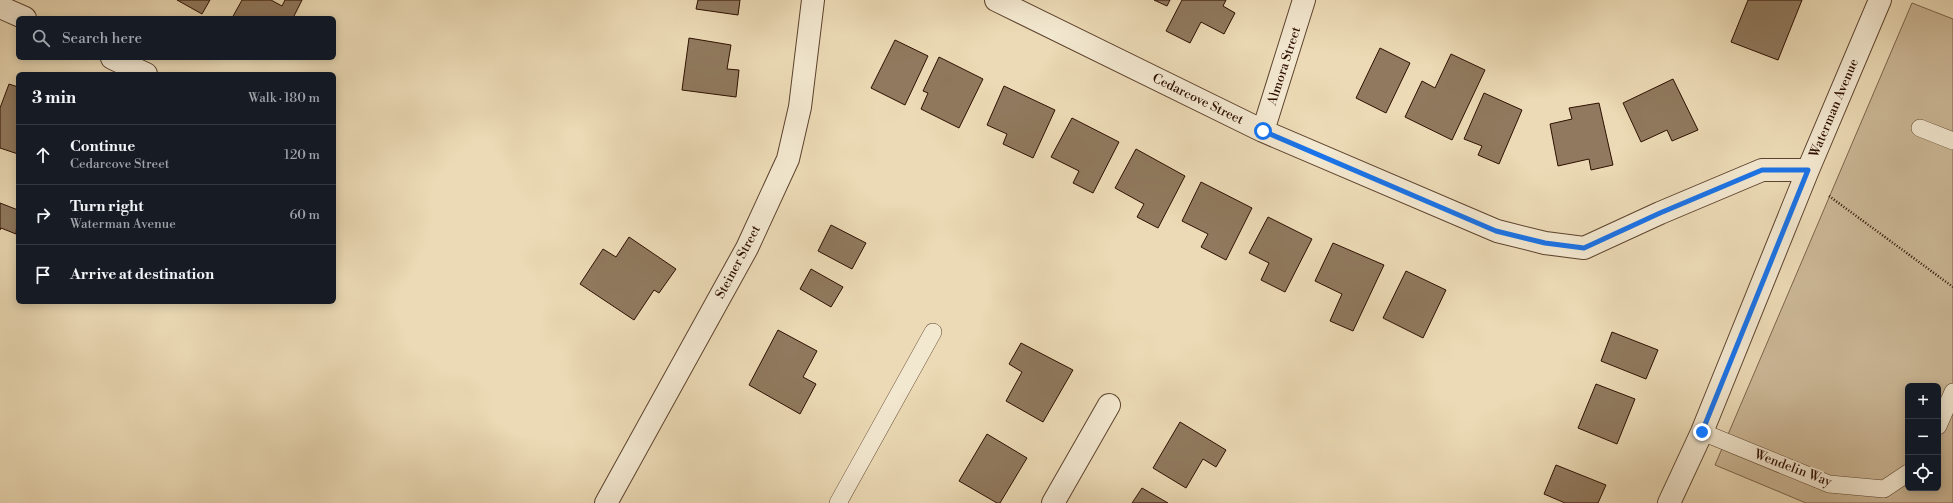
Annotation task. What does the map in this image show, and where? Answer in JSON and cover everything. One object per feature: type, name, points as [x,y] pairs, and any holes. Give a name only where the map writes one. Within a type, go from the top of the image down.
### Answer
[{"type":"street","name":"Steiner Street","points":[[606,503],[747,248],[788,159],[800,107],[813,0]]},
{"type":"street","name":"Cedarcove Street","points":[[996,0],[1263,131],[1496,231],[1545,243],[1584,248],[1660,213],[1762,170],[1808,170]]},
{"type":"street","name":"Almora Street","points":[[1263,131],[1304,0]]},
{"type":"street","name":"Waterman Avenue","points":[[1669,503],[1702,432],[1808,170],[1880,0]]},
{"type":"street","points":[[0,7],[20,16]]},
{"type":"street","points":[[116,60],[142,72]]},
{"type":"street","points":[[1053,503],[1109,405]]},
{"type":"lane","points":[[1920,128],[1953,141]]},
{"type":"lane","points":[[838,503],[933,332]]},
{"type":"lane","points":[[1941,419],[1953,392]]},
{"type":"lane","name":"Wendelin Way","points":[[1702,432],[1829,484],[1884,489],[1905,475]]},
{"type":"path","points":[[1829,196],[1953,287]]},
{"type":"shaded area","points":[[1912,3],[1953,19],[1953,503],[1806,503],[1715,465]]},
{"type":"building","points":[[177,0],[210,0],[202,14]]},
{"type":"building","points":[[242,0],[271,0],[282,6],[285,0],[302,0],[294,16],[233,16]]},
{"type":"building","points":[[698,0],[740,0],[738,15],[696,9]]},
{"type":"building","points":[[1154,0],[1170,0],[1167,6]]},
{"type":"building","points":[[1182,0],[1226,0],[1223,6],[1235,13],[1224,34],[1201,22],[1190,43],[1166,31]]},
{"type":"building","points":[[1748,0],[1802,0],[1778,60],[1731,42]]},
{"type":"building","points":[[689,38],[731,45],[727,69],[739,70],[736,97],[682,90]]},
{"type":"building","points":[[895,40],[928,56],[905,105],[871,88]]},
{"type":"building","points":[[1380,48],[1410,63],[1386,113],[1356,98]]},
{"type":"building","points":[[1451,54],[1485,70],[1452,140],[1405,117],[1422,81],[1435,88]]},
{"type":"building","points":[[939,57],[983,79],[959,128],[921,109],[928,93],[923,91]]},
{"type":"building","points":[[1673,79],[1698,130],[1672,141],[1667,130],[1641,142],[1623,103]]},
{"type":"building","points":[[9,84],[16,86],[16,153],[0,148],[0,108]]},
{"type":"building","points":[[1004,86],[1055,110],[1033,158],[1003,144],[1007,134],[987,125]]},
{"type":"building","points":[[1484,93],[1522,110],[1499,164],[1478,155],[1482,146],[1464,139]]},
{"type":"building","points":[[1599,103],[1613,165],[1591,170],[1589,159],[1558,166],[1550,124],[1572,119],[1569,108]]},
{"type":"building","points":[[1072,118],[1119,142],[1093,193],[1073,183],[1079,171],[1051,157]]},
{"type":"building","points":[[1136,149],[1185,176],[1158,228],[1137,217],[1144,204],[1115,188]]},
{"type":"building","points":[[1201,182],[1252,208],[1226,260],[1201,247],[1208,234],[1182,221]]},
{"type":"building","points":[[0,203],[16,209],[16,234],[1,228],[0,230]]},
{"type":"building","points":[[1268,217],[1312,239],[1285,292],[1261,280],[1269,263],[1249,253]]},
{"type":"building","points":[[831,225],[866,243],[852,269],[818,251]]},
{"type":"building","points":[[629,237],[676,269],[659,293],[654,290],[634,320],[580,284],[603,249],[616,257]]},
{"type":"building","points":[[1333,243],[1384,265],[1353,331],[1330,321],[1342,294],[1315,281]]},
{"type":"building","points":[[811,269],[843,287],[831,307],[800,289]]},
{"type":"building","points":[[1406,271],[1446,290],[1423,338],[1383,318]]},
{"type":"building","points":[[778,330],[817,351],[803,377],[816,384],[800,414],[749,385]]},
{"type":"building","points":[[1612,332],[1658,350],[1646,379],[1601,361]]},
{"type":"building","points":[[1021,343],[1073,370],[1043,422],[1006,401],[1022,372],[1009,364]]},
{"type":"building","points":[[1596,384],[1635,399],[1617,444],[1578,428]]},
{"type":"building","points":[[1180,422],[1226,450],[1216,467],[1203,459],[1186,488],[1153,468]]},
{"type":"building","points":[[987,434],[1027,458],[1000,503],[997,503],[959,481]]},
{"type":"building","points":[[1556,465],[1606,485],[1598,503],[1565,503],[1544,494]]},
{"type":"building","points":[[1142,488],[1168,503],[1132,503]]},
{"type":"route","points":[[1263,131],[1496,231],[1545,243],[1584,248],[1660,213],[1762,170],[1808,170],[1702,432]]}]
